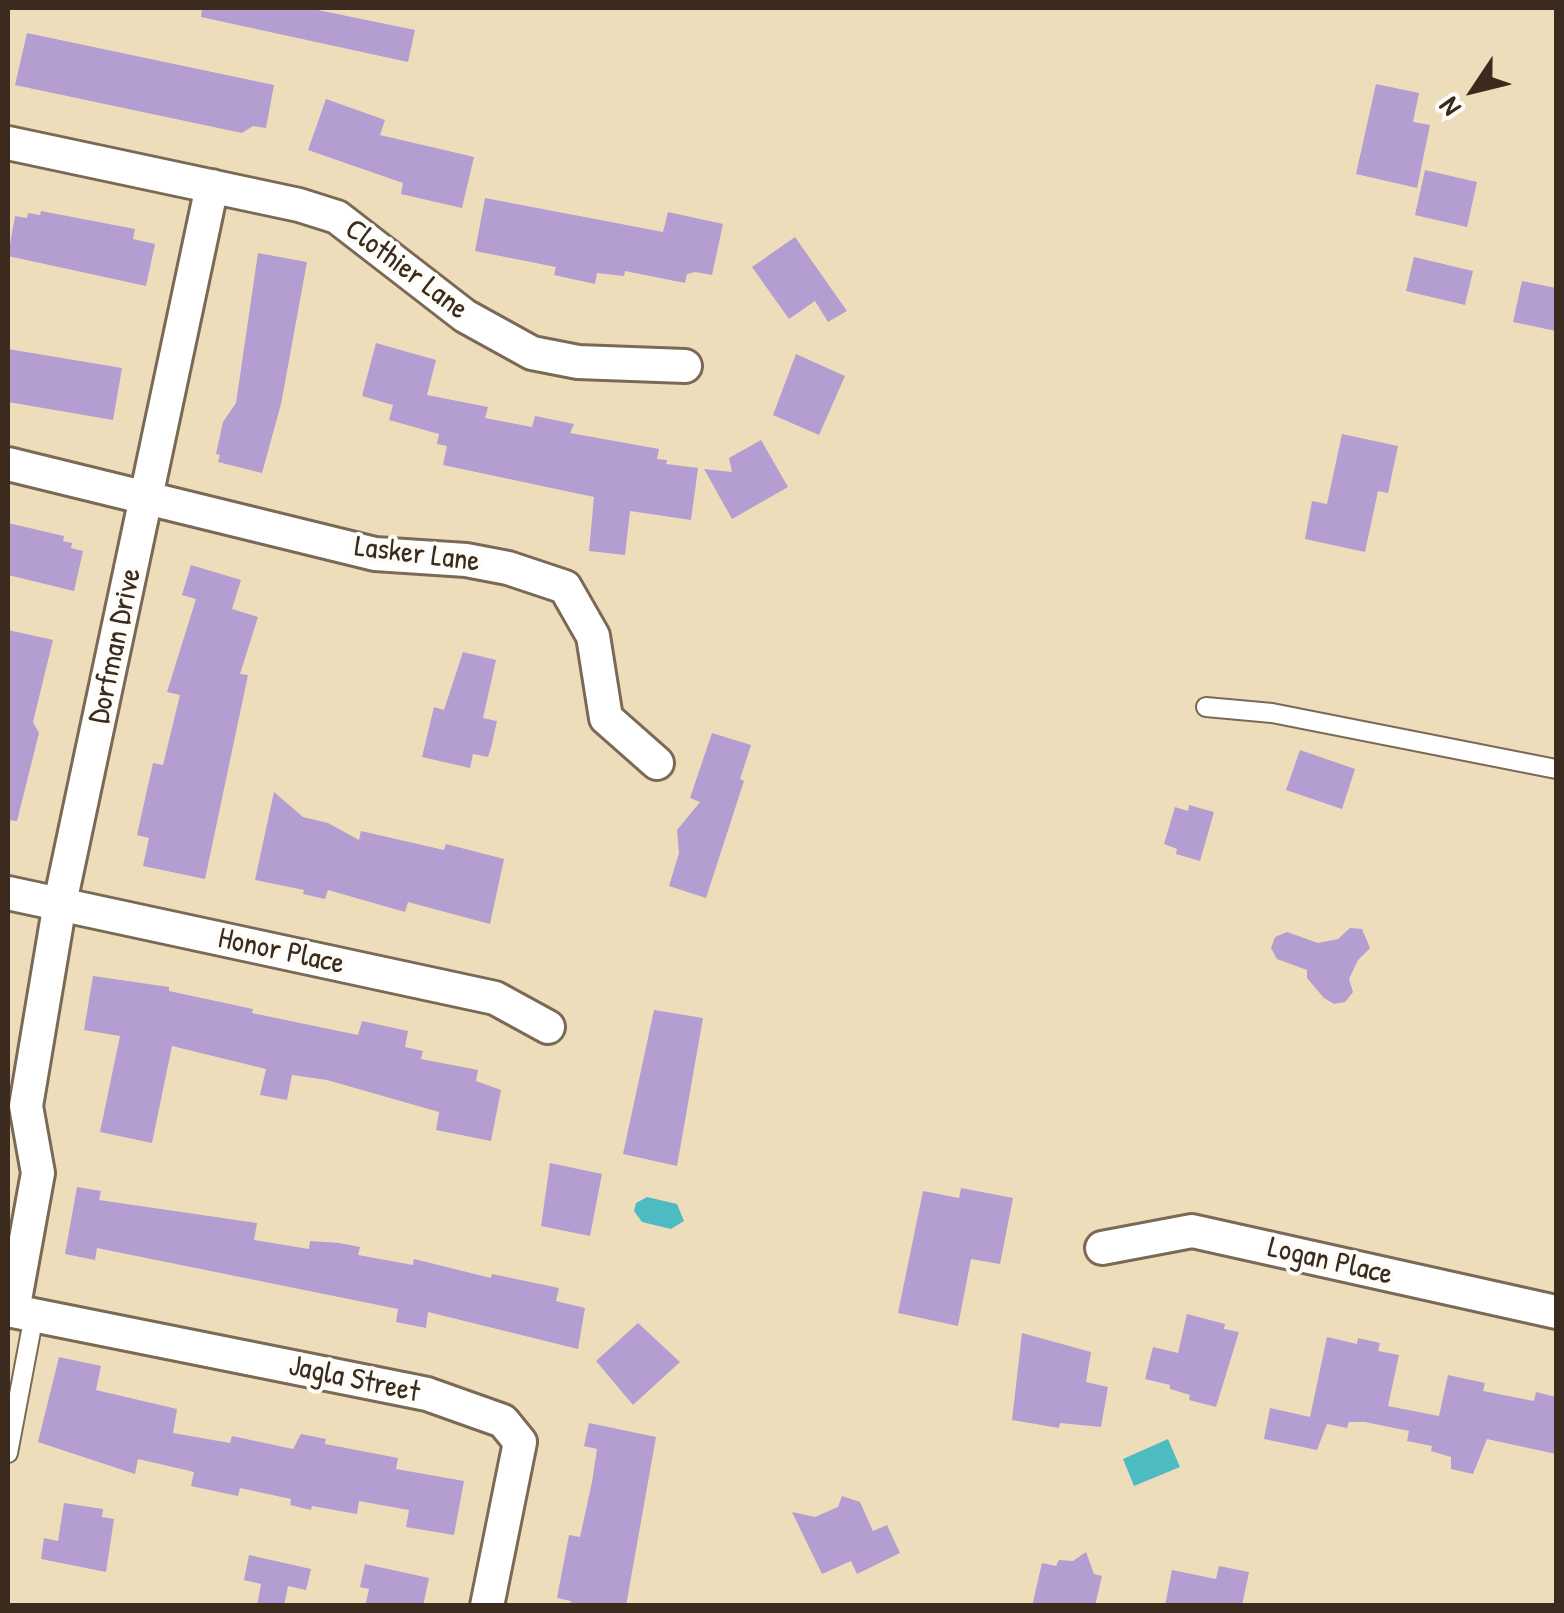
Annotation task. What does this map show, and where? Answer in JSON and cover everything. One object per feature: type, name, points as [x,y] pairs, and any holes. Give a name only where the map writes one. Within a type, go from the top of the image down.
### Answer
[{"type":"street","name":"Clothier Lane","points":[[8,143],[212,186],[337,218],[465,316],[532,353],[578,362],[685,366]]},
{"type":"street","name":"Dorfman Drive","points":[[18,1312],[38,1173],[26,1106],[60,903],[212,186]]},
{"type":"street","name":"Lasker Lane","points":[[8,464],[375,554],[466,560],[565,586],[594,636],[606,718],[657,762]]},
{"type":"street","name":"Honor Place","points":[[8,893],[495,998],[548,1027]]},
{"type":"street","name":"Logan Place","points":[[1102,1248],[1192,1231],[1556,1312]]},
{"type":"street","name":"Jagla Street","points":[[18,1312],[426,1394],[503,1421],[520,1442],[487,1606]]},
{"type":"lane","points":[[1206,708],[1272,712],[1556,770]]},
{"type":"lane","points":[[8,1453],[18,1312]]},
{"type":"water","points":[[647,1197],[677,1204],[684,1221],[671,1229],[642,1222],[634,1211],[636,1203]]},
{"type":"water","points":[[1168,1439],[1180,1467],[1134,1486],[1123,1459]]},
{"type":"building","points":[[202,8],[308,8],[415,30],[408,62],[201,17]]},
{"type":"building","points":[[27,33],[274,85],[266,128],[253,126],[242,133],[15,85]]},
{"type":"building","points":[[1376,84],[1419,93],[1413,122],[1430,125],[1417,188],[1356,174]]},
{"type":"building","points":[[326,99],[385,120],[380,135],[474,157],[462,208],[401,194],[403,183],[308,150]]},
{"type":"building","points":[[1425,170],[1477,182],[1467,227],[1415,215]]},
{"type":"building","points":[[485,198],[663,232],[668,212],[723,224],[712,275],[687,274],[685,283],[625,271],[624,276],[597,273],[595,284],[554,275],[556,267],[475,251]]},
{"type":"building","points":[[41,211],[135,229],[133,239],[155,244],[146,286],[8,256],[15,216],[27,218],[28,213],[40,215]]},
{"type":"building","points":[[795,237],[847,311],[828,322],[815,301],[789,319],[752,267]]},
{"type":"building","points":[[258,253],[307,262],[281,404],[262,473],[218,462],[220,455],[216,454],[223,422],[236,403]]},
{"type":"building","points":[[1414,257],[1473,271],[1465,305],[1406,291]]},
{"type":"building","points":[[1522,281],[1556,288],[1556,331],[1513,322]]},
{"type":"building","points":[[376,343],[436,360],[427,395],[488,407],[485,418],[532,427],[535,416],[574,424],[570,433],[659,449],[657,459],[667,460],[666,464],[698,468],[691,520],[630,511],[625,555],[589,551],[594,497],[443,465],[447,446],[437,444],[439,434],[389,420],[393,405],[362,396]]},
{"type":"building","points":[[8,349],[122,368],[113,420],[8,402]]},
{"type":"building","points":[[796,354],[845,376],[819,435],[773,415]]},
{"type":"building","points":[[1342,434],[1398,446],[1388,493],[1378,491],[1365,552],[1305,539],[1312,501],[1327,504]]},
{"type":"building","points":[[761,440],[788,487],[732,519],[704,469],[732,472],[729,458]]},
{"type":"building","points":[[8,523],[64,536],[63,541],[72,543],[71,548],[83,551],[74,591],[8,575]]},
{"type":"building","points":[[191,565],[241,580],[232,609],[258,617],[240,674],[248,675],[205,879],[143,866],[149,838],[137,835],[153,763],[163,765],[180,695],[167,692],[196,599],[182,595]]},
{"type":"building","points":[[8,630],[53,640],[33,722],[39,733],[17,821],[8,820]]},
{"type":"building","points":[[463,652],[496,660],[483,718],[497,721],[491,748],[488,757],[473,754],[470,768],[422,757],[434,707],[444,710]]},
{"type":"building","points":[[712,733],[751,745],[740,779],[744,781],[706,898],[669,886],[679,853],[677,830],[700,802],[690,798]]},
{"type":"building","points":[[1300,750],[1355,769],[1342,809],[1286,790]]},
{"type":"building","points":[[274,792],[303,817],[328,823],[359,840],[361,831],[444,850],[446,844],[504,859],[490,924],[408,902],[405,912],[328,890],[325,899],[303,894],[304,890],[255,880]]},
{"type":"building","points":[[1189,805],[1214,812],[1200,861],[1176,854],[1177,849],[1164,844],[1175,807],[1188,811]]},
{"type":"building","points":[[1350,928],[1362,929],[1370,948],[1358,960],[1349,979],[1353,992],[1345,1002],[1334,1004],[1324,998],[1307,978],[1307,970],[1277,959],[1271,948],[1275,937],[1287,932],[1318,943],[1338,939]]},
{"type":"building","points":[[93,976],[169,987],[169,991],[253,1009],[252,1013],[358,1035],[362,1021],[408,1031],[405,1047],[423,1051],[421,1059],[478,1070],[476,1081],[501,1090],[491,1141],[436,1130],[439,1112],[327,1080],[292,1075],[287,1100],[260,1095],[266,1069],[172,1046],[152,1143],[100,1132],[120,1036],[84,1030]]},
{"type":"building","points":[[654,1010],[703,1018],[677,1166],[623,1154]]},
{"type":"building","points":[[550,1163],[602,1174],[590,1236],[541,1226]]},
{"type":"building","points":[[77,1187],[101,1191],[99,1200],[257,1223],[254,1240],[309,1249],[310,1241],[339,1243],[360,1247],[358,1255],[413,1265],[414,1259],[491,1278],[492,1274],[559,1288],[556,1301],[585,1308],[578,1349],[428,1312],[426,1328],[396,1322],[398,1309],[97,1248],[95,1260],[65,1254]]},
{"type":"building","points":[[961,1188],[1013,1198],[1000,1264],[971,1259],[958,1326],[898,1313],[923,1191],[959,1198]]},
{"type":"building","points":[[1187,1314],[1239,1332],[1216,1407],[1189,1400],[1190,1395],[1170,1389],[1170,1385],[1145,1379],[1153,1347],[1178,1353]]},
{"type":"building","points":[[638,1323],[680,1362],[633,1405],[596,1361]]},
{"type":"building","points":[[1022,1333],[1091,1352],[1086,1382],[1108,1387],[1101,1427],[1060,1423],[1059,1428],[1012,1420]]},
{"type":"building","points":[[1327,1337],[1357,1344],[1358,1338],[1380,1343],[1378,1351],[1399,1355],[1388,1406],[1439,1416],[1448,1375],[1485,1383],[1483,1391],[1534,1401],[1536,1392],[1556,1397],[1556,1454],[1487,1439],[1473,1474],[1451,1469],[1451,1457],[1431,1451],[1432,1446],[1407,1441],[1409,1431],[1365,1422],[1349,1422],[1347,1428],[1327,1424],[1317,1450],[1264,1439],[1270,1408],[1310,1417]]},
{"type":"building","points":[[59,1357],[101,1366],[96,1390],[177,1409],[173,1433],[230,1443],[232,1436],[293,1449],[301,1434],[326,1439],[325,1444],[398,1458],[396,1469],[464,1481],[454,1535],[406,1527],[409,1510],[359,1501],[357,1514],[312,1506],[311,1510],[290,1505],[291,1499],[240,1488],[238,1496],[191,1486],[194,1472],[138,1459],[135,1474],[38,1442]]},
{"type":"building","points":[[589,1423],[656,1437],[626,1606],[570,1606],[571,1601],[557,1598],[569,1535],[580,1537],[592,1482],[597,1449],[584,1446]]},
{"type":"building","points":[[842,1496],[860,1502],[873,1531],[887,1525],[900,1553],[857,1574],[851,1561],[822,1574],[792,1512],[815,1517],[838,1507]]},
{"type":"building","points":[[64,1503],[103,1509],[102,1517],[114,1519],[106,1572],[41,1559],[44,1538],[58,1541]]},
{"type":"building","points":[[1086,1552],[1094,1574],[1102,1576],[1095,1606],[1032,1606],[1042,1563],[1056,1566],[1059,1560],[1073,1561]]},
{"type":"building","points":[[249,1555],[311,1569],[306,1590],[288,1586],[284,1606],[257,1606],[261,1584],[244,1580]]},
{"type":"building","points":[[365,1564],[429,1578],[423,1606],[365,1606],[369,1589],[360,1587]]},
{"type":"building","points":[[1219,1566],[1249,1572],[1242,1606],[1165,1606],[1172,1570],[1216,1579]]}]
